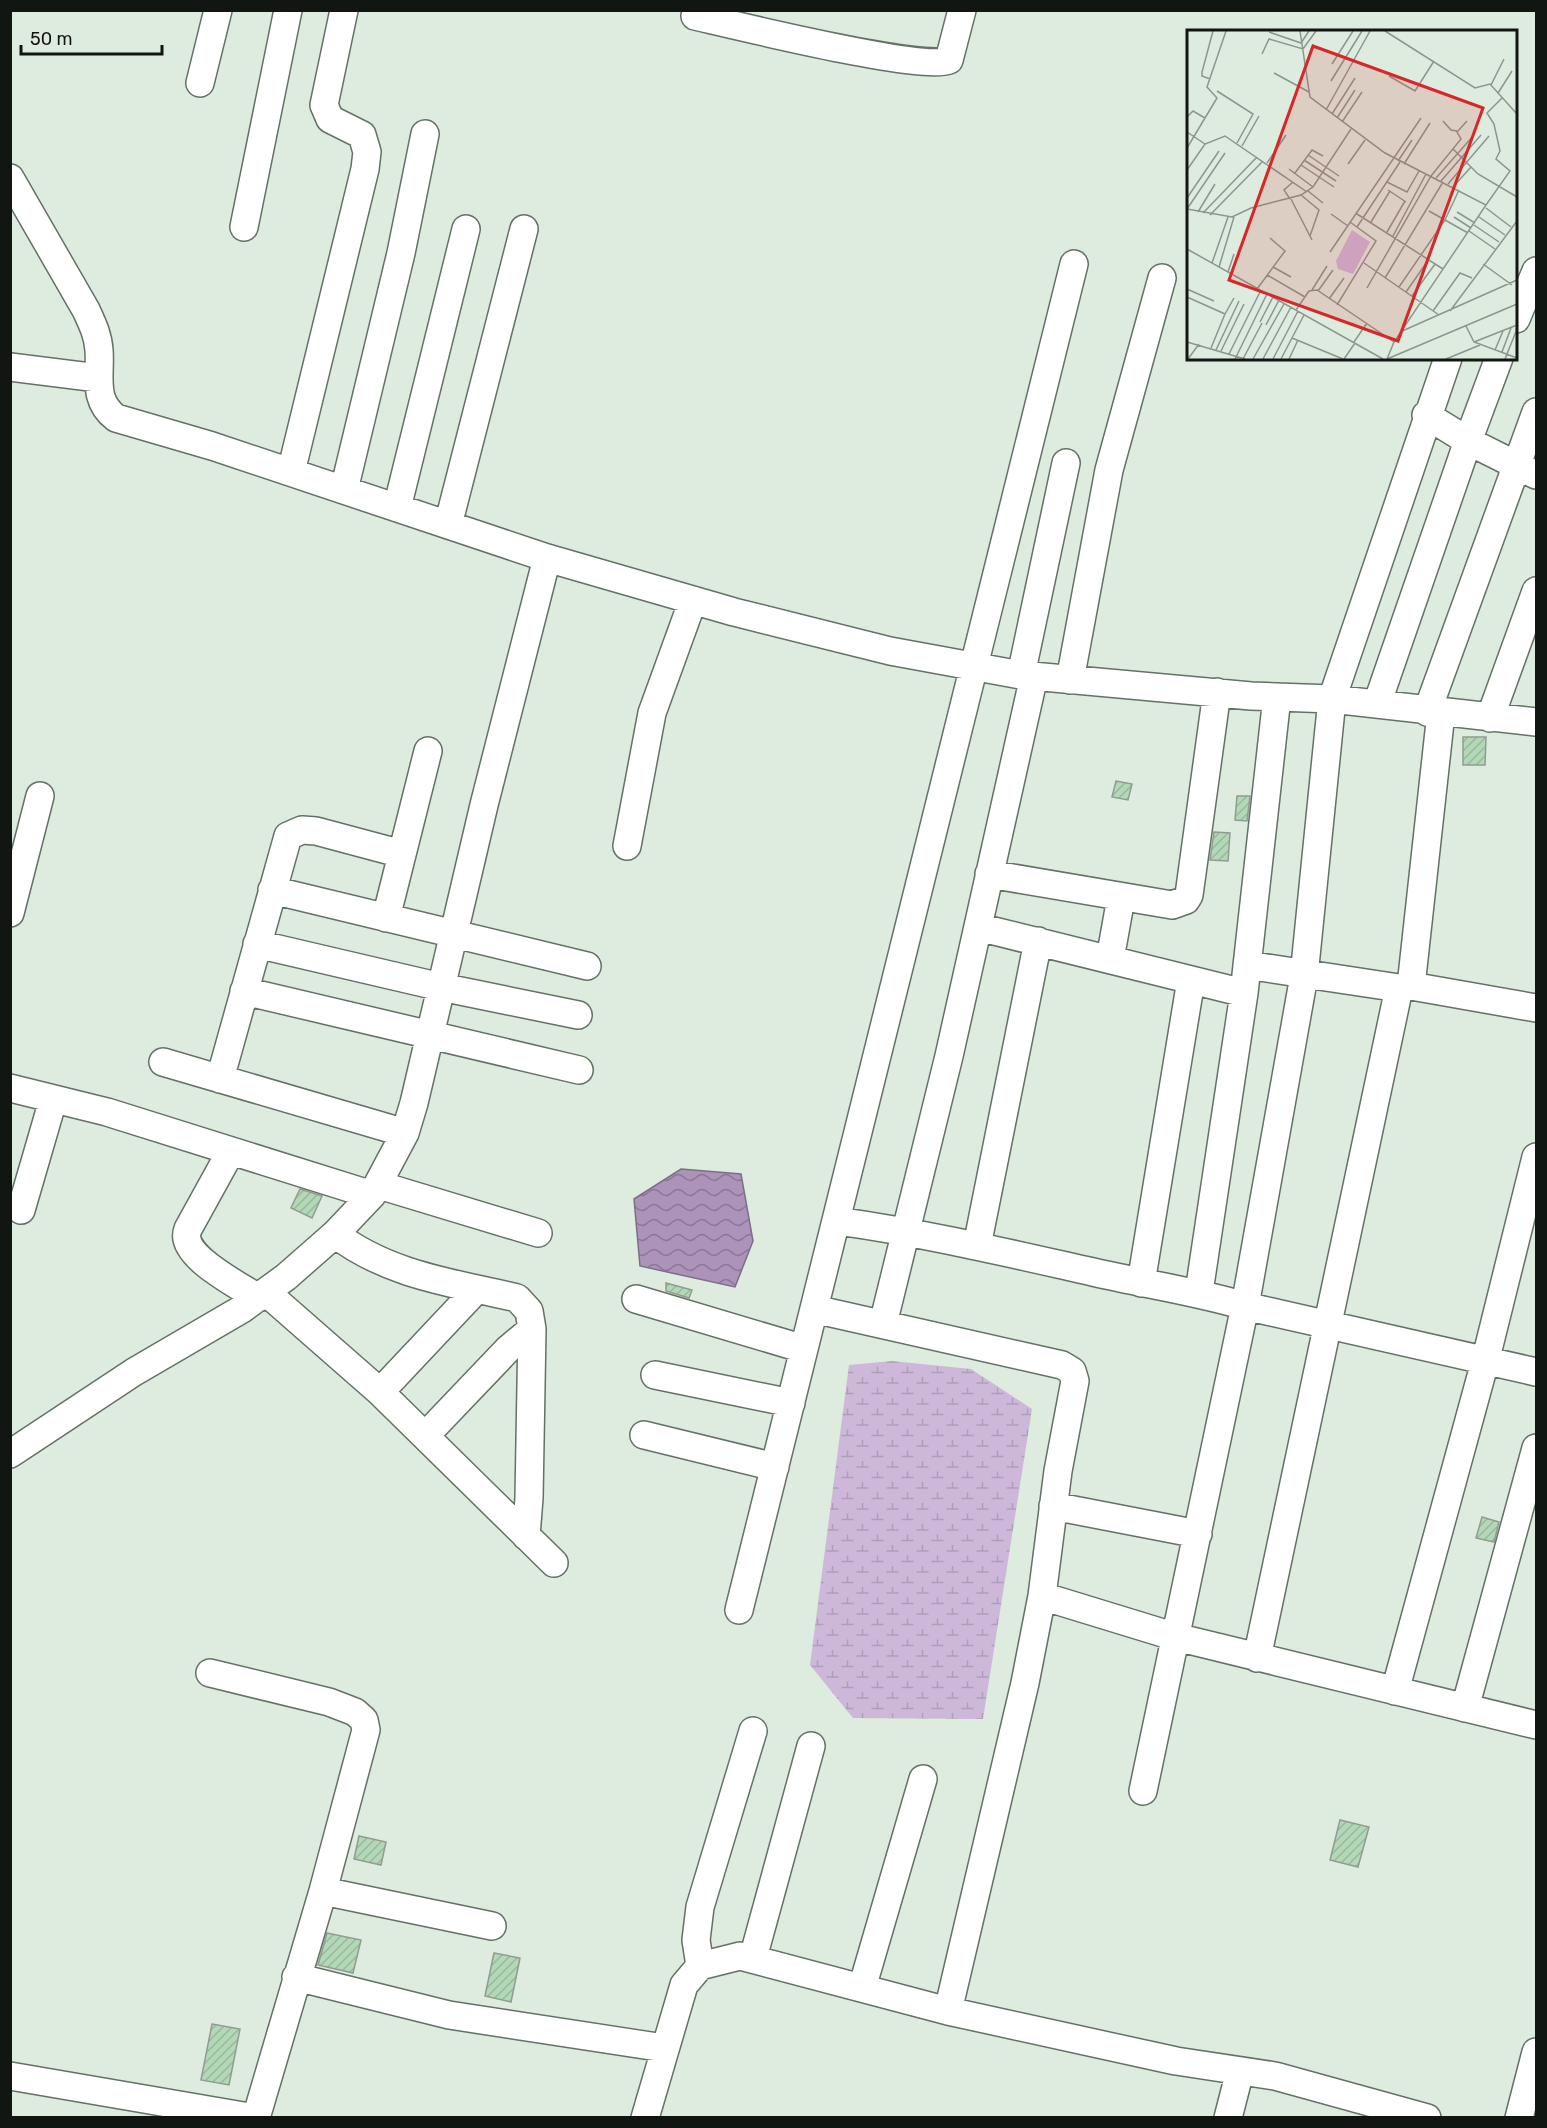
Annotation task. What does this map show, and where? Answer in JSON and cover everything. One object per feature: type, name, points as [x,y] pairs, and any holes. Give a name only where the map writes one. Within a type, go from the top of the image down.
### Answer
[{"type":"street","points":[[200,83],[218,10]]},
{"type":"street","points":[[244,227],[288,10]]},
{"type":"street","points":[[291,472],[356,207],[367,152],[362,135],[330,119],[324,105],[344,10]]},
{"type":"street","points":[[695,16],[895,58],[938,64],[949,60],[953,53],[962,10]]},
{"type":"street","points":[[344,490],[401,253],[425,134]]},
{"type":"street","points":[[10,178],[69,276],[93,325],[99,351],[100,400],[107,411],[116,418],[291,472],[547,558],[824,636],[1027,676],[1277,697],[1332,699],[1536,722]]},
{"type":"street","points":[[397,508],[466,229]]},
{"type":"street","points":[[448,525],[524,229]]},
{"type":"street","points":[[739,1610],[1074,264]]},
{"type":"street","points":[[1517,314],[1536,271]]},
{"type":"street","points":[[1070,680],[1109,470],[1162,278]]},
{"type":"street","points":[[1143,1791],[1245,1306],[1304,976],[1332,699],[1426,415],[1447,360]]},
{"type":"street","points":[[1377,704],[1498,360]]},
{"type":"street","points":[[10,367],[98,378]]},
{"type":"street","points":[[1257,1658],[1405,987],[1434,712],[1526,470],[1536,412]]},
{"type":"street","points":[[1426,415],[1468,441],[1526,470]]},
{"type":"street","points":[[1027,457],[1109,470]]},
{"type":"street","points":[[883,1324],[904,1230],[949,1056],[990,874],[1066,463]]},
{"type":"street","points":[[10,1454],[134,1372],[263,1295],[335,1234],[376,1190],[405,1133],[547,558]]},
{"type":"street","points":[[1490,718],[1536,591]]},
{"type":"street","points":[[627,846],[652,713],[693,600]]},
{"type":"street","points":[[990,874],[1172,905],[1186,900],[1190,895],[1217,692]]},
{"type":"street","points":[[1199,1292],[1248,965],[1277,697]]},
{"type":"street","points":[[386,918],[428,751]]},
{"type":"street","points":[[10,912],[40,796]]},
{"type":"street","points":[[220,1079],[285,842],[293,832],[316,831],[402,854]]},
{"type":"street","points":[[272,890],[587,966]]},
{"type":"street","points":[[1110,959],[1121,898]]},
{"type":"street","points":[[978,927],[1244,993]]},
{"type":"street","points":[[976,1246],[1038,942]]},
{"type":"street","points":[[257,944],[441,987],[578,1015]]},
{"type":"street","points":[[1248,965],[1304,976],[1405,987],[1536,1008]]},
{"type":"street","points":[[1141,1283],[1191,980]]},
{"type":"street","points":[[244,991],[579,1070]]},
{"type":"street","points":[[164,1062],[405,1133]]},
{"type":"street","points":[[10,1088],[106,1112],[231,1151],[538,1233]]},
{"type":"street","points":[[21,1210],[53,1100]]},
{"type":"street","points":[[231,1151],[188,1229],[186,1242],[190,1250],[200,1259],[263,1295],[380,1392],[554,1563]]},
{"type":"street","points":[[1395,1691],[1486,1358],[1536,1157]]},
{"type":"street","points":[[837,1221],[904,1230],[1141,1283],[1199,1292],[1245,1306],[1486,1358],[1536,1372]]},
{"type":"street","points":[[335,1234],[357,1250],[387,1264],[430,1279],[517,1298],[529,1311],[532,1329],[529,1498],[526,1536]]},
{"type":"street","points":[[380,1392],[477,1289]]},
{"type":"street","points":[[636,1299],[804,1349]]},
{"type":"street","points":[[814,1309],[1062,1365],[1072,1371],[1075,1381],[1053,1506],[1042,1596],[1022,1695],[948,2012]]},
{"type":"street","points":[[425,1436],[508,1349],[532,1329]]},
{"type":"street","points":[[655,1375],[791,1403]]},
{"type":"street","points":[[644,1435],[775,1467]]},
{"type":"street","points":[[1465,1708],[1536,1448]]},
{"type":"street","points":[[1053,1506],[1198,1534]]},
{"type":"street","points":[[1042,1596],[1176,1637],[1257,1658],[1465,1708],[1535,1717]]},
{"type":"street","points":[[10,2076],[255,2118],[323,1891],[364,1739],[364,1720],[355,1712],[329,1702],[210,1673]]},
{"type":"street","points":[[700,1966],[696,1940],[700,1907],[753,1731]]},
{"type":"street","points":[[753,1958],[811,1746]]},
{"type":"street","points":[[862,1988],[922,1779]]},
{"type":"street","points":[[323,1891],[492,1926]]},
{"type":"street","points":[[645,2118],[684,1985],[700,1966],[734,1957],[753,1958],[948,2012],[1176,2061],[1275,2076],[1427,2118]]},
{"type":"street","points":[[296,1977],[449,2015],[664,2048]]},
{"type":"street","points":[[1519,2118],[1536,2052]]},
{"type":"street","points":[[1228,2118],[1240,2071]]},
{"type":"green space","points":[[892,1361],[971,1369],[1032,1409],[983,1719],[853,1718],[810,1665],[849,1365]]},
{"type":"water","points":[[681,1169],[741,1174],[753,1241],[735,1287],[640,1266],[634,1199]]},
{"type":"building","points":[[1463,737],[1486,737],[1485,765],[1463,765]]},
{"type":"building","points":[[1116,781],[1132,784],[1128,800],[1112,797]]},
{"type":"building","points":[[1237,796],[1250,796],[1247,821],[1235,820]]},
{"type":"building","points":[[1214,832],[1230,833],[1228,861],[1210,860]]},
{"type":"building","points":[[300,1189],[322,1196],[312,1218],[291,1208]]},
{"type":"building","points":[[666,1283],[692,1290],[689,1298],[666,1291]]},
{"type":"building","points":[[1482,1517],[1499,1522],[1494,1542],[1476,1538]]},
{"type":"building","points":[[1340,1820],[1369,1827],[1358,1867],[1330,1860]]},
{"type":"building","points":[[359,1836],[386,1842],[381,1865],[354,1859]]},
{"type":"building","points":[[327,1933],[361,1940],[353,1973],[318,1965]]},
{"type":"building","points":[[494,1953],[520,1958],[511,2002],[485,1996]]},
{"type":"building","points":[[212,2024],[240,2029],[229,2085],[201,2080]]}]
